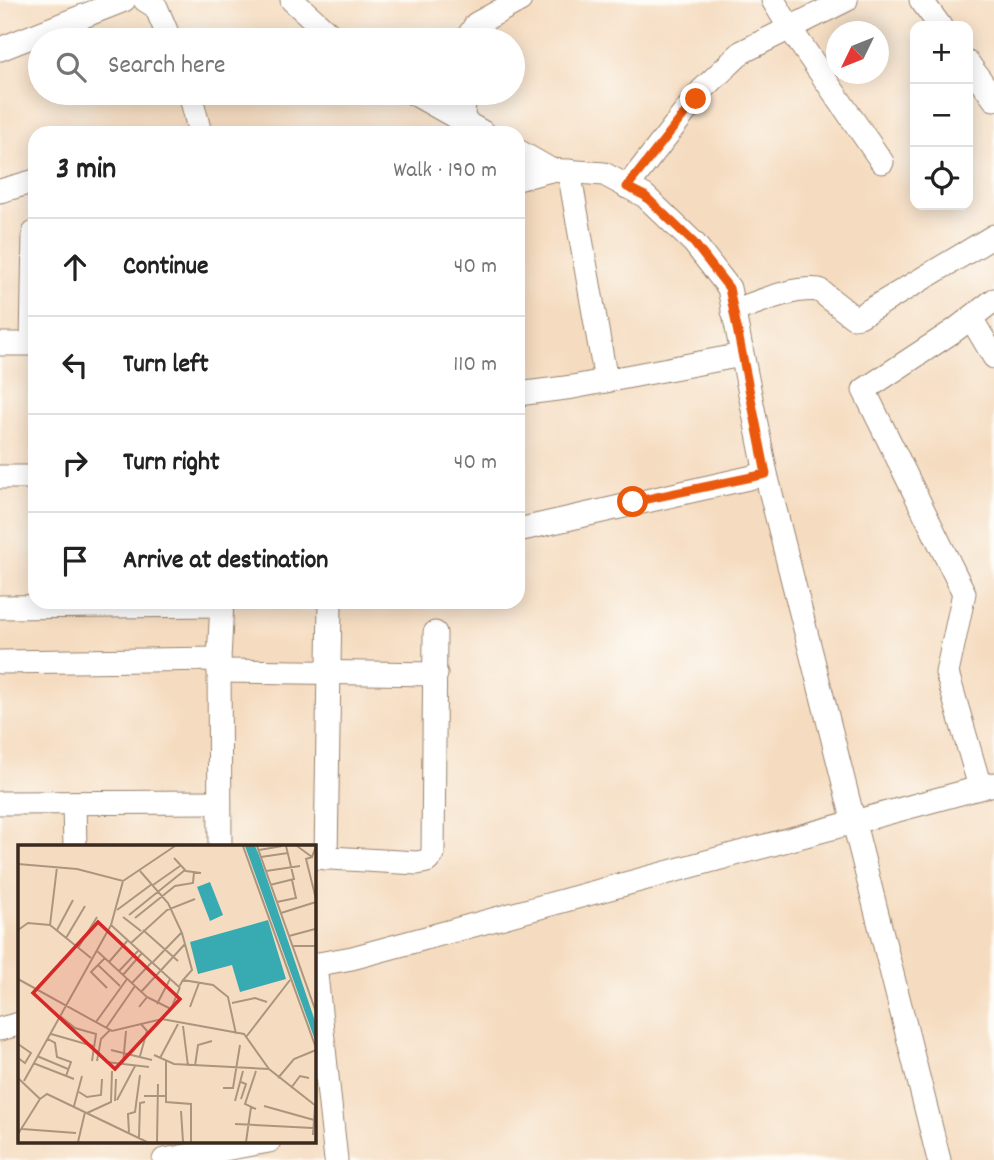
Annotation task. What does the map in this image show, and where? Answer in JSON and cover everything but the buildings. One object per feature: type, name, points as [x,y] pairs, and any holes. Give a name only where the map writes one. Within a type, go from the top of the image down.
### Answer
[{"type":"street","points":[[53,28],[124,0]]},
{"type":"street","points":[[145,0],[156,7],[165,28]]},
{"type":"street","points":[[292,0],[323,28]]},
{"type":"street","points":[[474,28],[476,24],[520,0]]},
{"type":"street","points":[[774,0],[791,30],[882,162]]},
{"type":"street","points":[[627,187],[702,90],[743,52],[846,0]]},
{"type":"street","points":[[921,0],[936,21]]},
{"type":"street","points":[[0,49],[28,38]]},
{"type":"street","points":[[973,71],[994,99]]},
{"type":"street","points":[[193,105],[198,126]]},
{"type":"street","points":[[434,105],[472,126]]},
{"type":"street","points":[[463,121],[464,105]]},
{"type":"street","points":[[525,154],[560,170]]},
{"type":"street","points":[[560,170],[606,381]]},
{"type":"street","points":[[525,178],[560,170],[604,174],[645,196],[694,243],[729,288],[766,474],[939,1160]]},
{"type":"street","points":[[0,191],[28,183]]},
{"type":"street","points":[[733,311],[796,291],[812,289],[819,290],[853,317],[860,316],[994,236]]},
{"type":"street","points":[[315,965],[352,958],[987,786],[947,673],[964,593],[864,390],[994,300]]},
{"type":"street","points":[[971,318],[994,357]]},
{"type":"street","points":[[0,344],[28,344]]},
{"type":"street","points":[[525,393],[606,381],[742,355]]},
{"type":"street","points":[[525,528],[766,474]]},
{"type":"street","points":[[0,477],[28,477]]},
{"type":"street","points":[[0,607],[28,606]]},
{"type":"street","points":[[220,845],[219,665],[222,609]]},
{"type":"street","points":[[330,609],[320,858],[417,863],[427,861],[433,854],[435,634]]},
{"type":"street","points":[[0,662],[219,665],[329,673],[436,674]]},
{"type":"street","points":[[0,803],[219,802]]},
{"type":"street","points":[[74,803],[75,845]]},
{"type":"street","points":[[315,983],[323,1131],[336,1160]]},
{"type":"street","points":[[0,1029],[18,1024]]},
{"type":"street","points":[[164,1160],[263,1142]]},
{"type":"route","points":[[633,502],[766,474],[729,288],[694,243],[645,196],[627,187],[696,99]]}]
